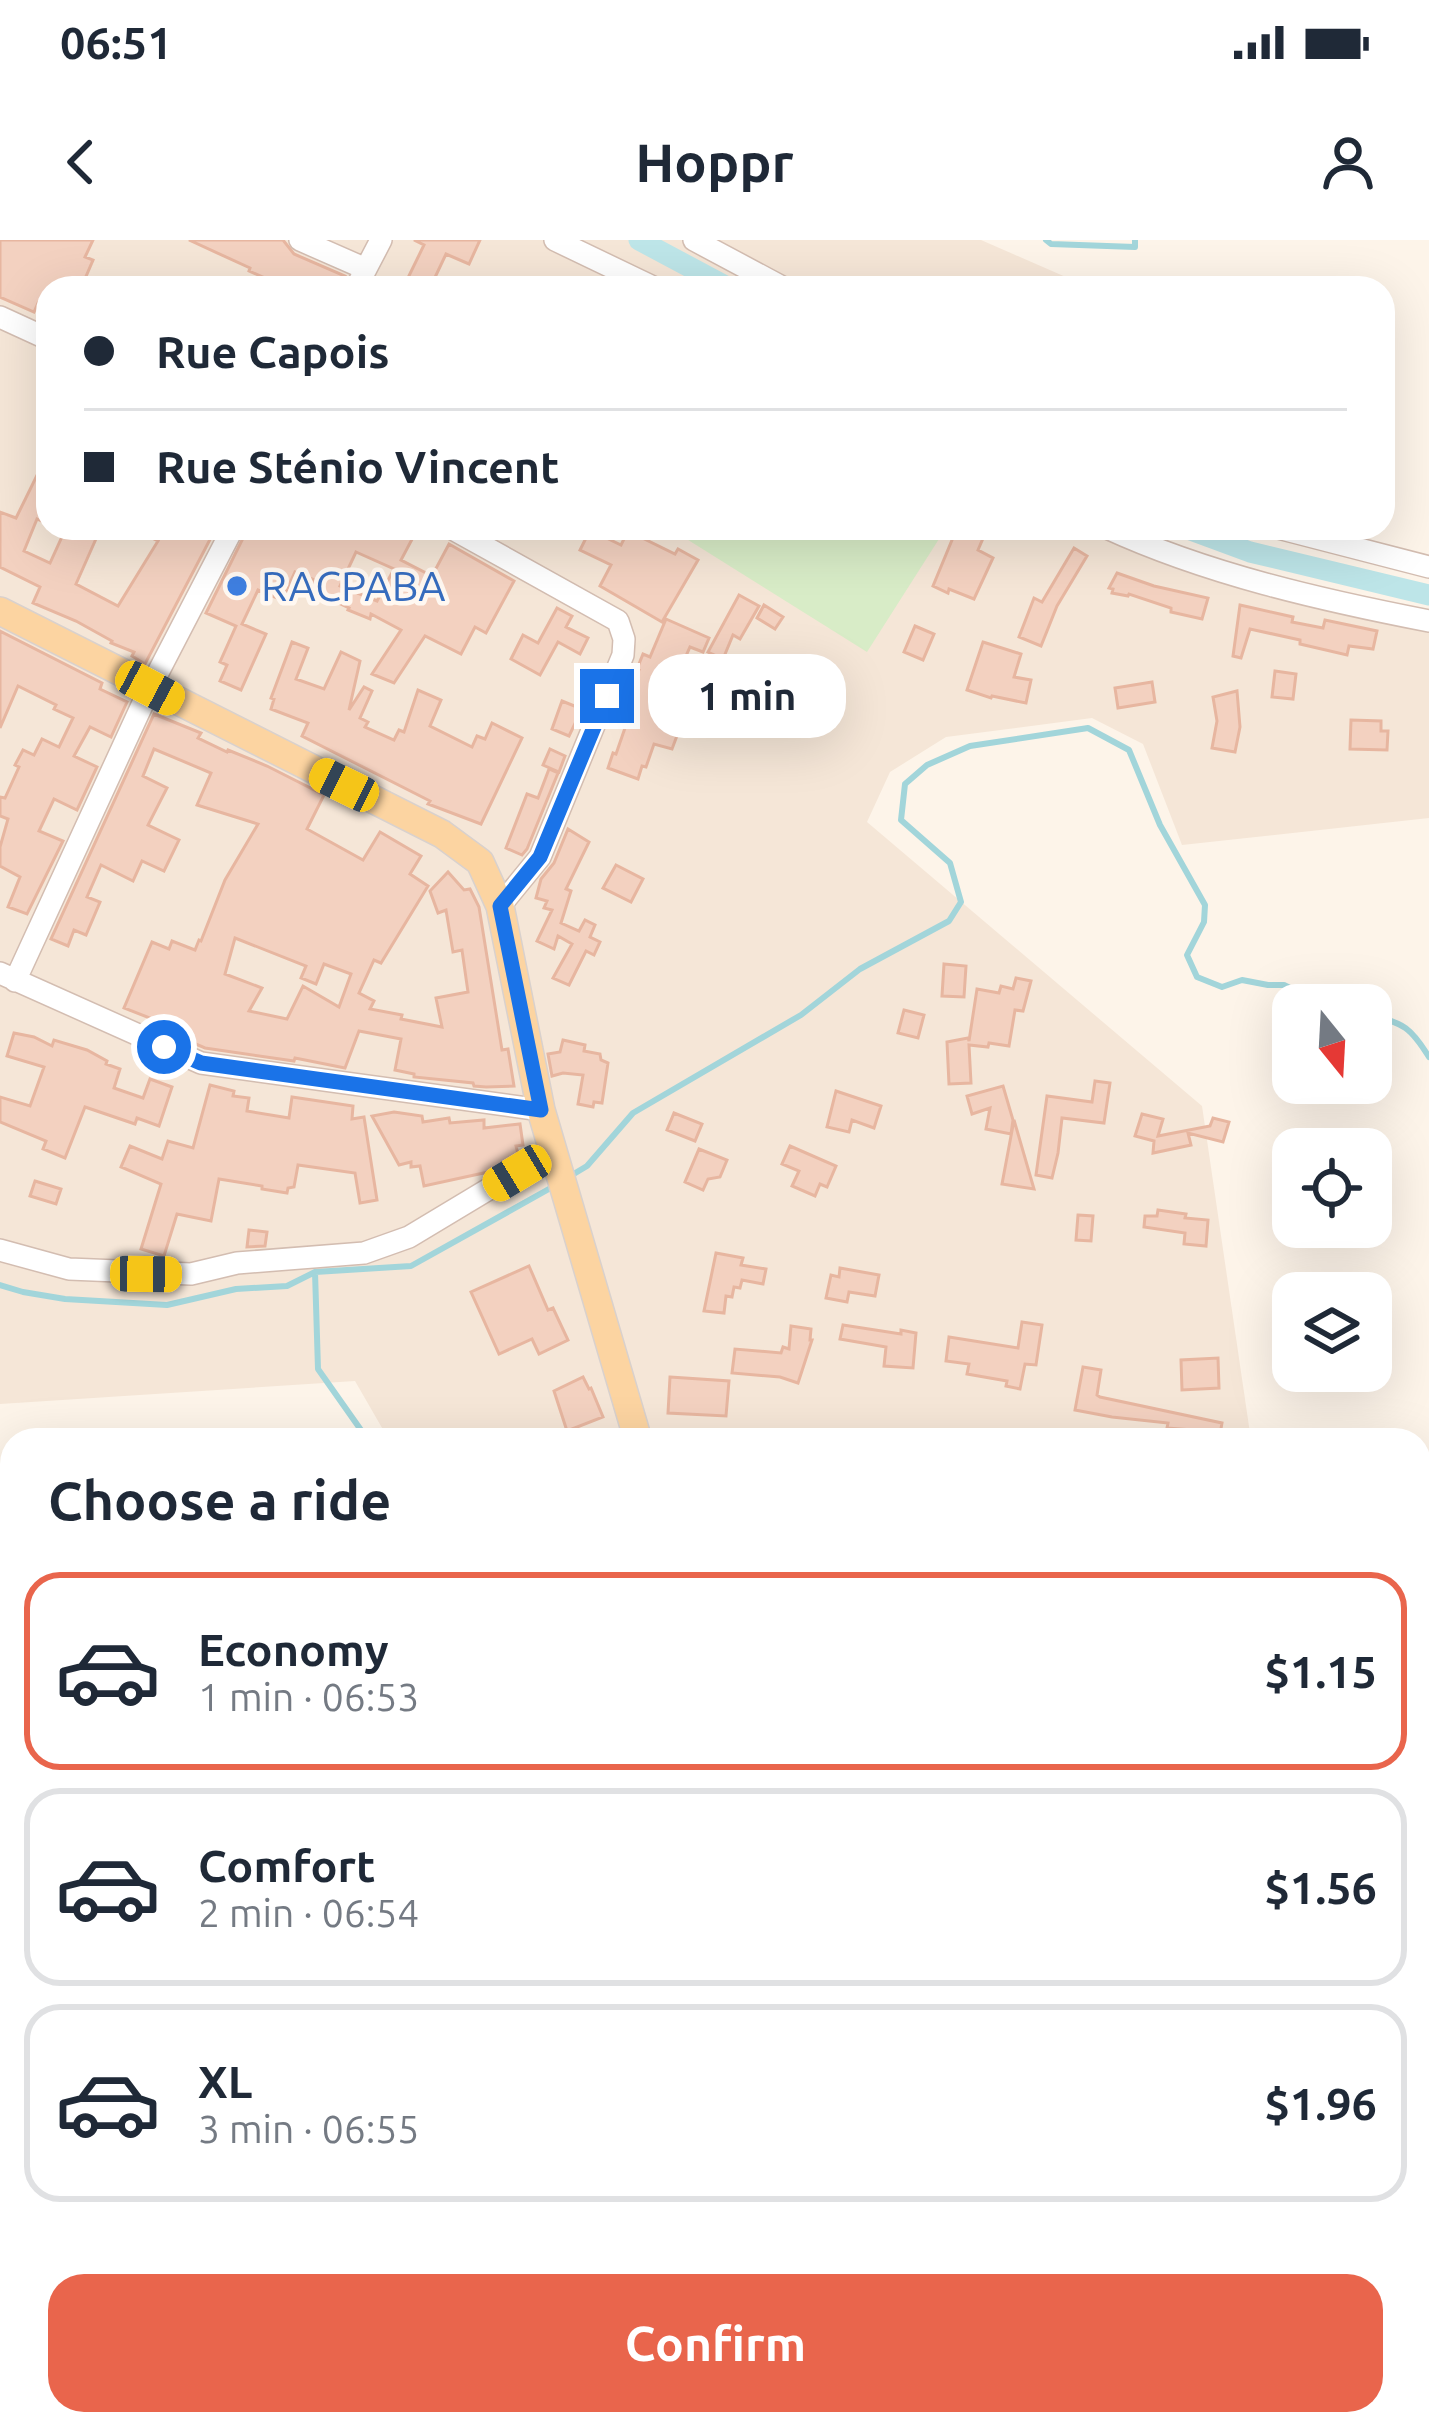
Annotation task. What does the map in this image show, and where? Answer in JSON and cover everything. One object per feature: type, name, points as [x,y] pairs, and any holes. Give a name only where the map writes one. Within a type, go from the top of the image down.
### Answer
[{"type":"main road","points":[[0,611],[442,834],[480,862],[500,906],[541,1110],[635,1428]]},
{"type":"street","points":[[299,240],[356,276]]},
{"type":"street","points":[[363,276],[381,240]]},
{"type":"street","points":[[555,240],[631,276]]},
{"type":"street","points":[[694,240],[762,276]]},
{"type":"street","points":[[0,317],[36,334]]},
{"type":"street","points":[[227,540],[8,977],[201,1063],[541,1110]]},
{"type":"street","points":[[473,540],[618,621],[624,639],[623,655],[540,857],[500,906]]},
{"type":"street","points":[[1134,540],[1257,580],[1429,621]]},
{"type":"street","points":[[1325,540],[1429,566]]},
{"type":"street","points":[[0,1250],[69,1269],[191,1274],[237,1263],[364,1253],[409,1237],[554,1157]]},
{"type":"shaded area","points":[[0,240],[981,240],[1064,276],[36,276],[36,540],[1153,540],[1429,633],[1429,818],[1182,845],[1143,744],[1092,718],[946,737],[890,772],[867,822],[1202,1106],[1249,1428],[382,1428],[355,1381],[0,1404]]},
{"type":"green space","points":[[688,540],[938,540],[867,652]]},
{"type":"building","points":[[0,240],[93,240],[85,257],[93,260],[86,276],[36,276],[34,312],[0,297]]},
{"type":"building","points":[[189,240],[283,240],[294,254],[345,276],[260,276]]},
{"type":"building","points":[[414,240],[480,240],[469,264],[446,254],[436,276],[409,276],[424,245]]},
{"type":"building","points":[[36,477],[36,521],[24,551],[50,563],[61,540],[95,540],[76,584],[118,606],[156,540],[210,540],[145,664],[132,656],[134,652],[33,603],[40,587],[0,567],[0,512],[16,518]]},
{"type":"building","points":[[242,540],[412,540],[401,560],[432,576],[449,544],[514,581],[486,633],[475,627],[461,654],[425,636],[394,683],[372,674],[401,630],[311,590],[315,580],[295,572],[282,600],[258,590],[242,624],[266,634],[241,690],[220,681],[227,665],[220,662],[236,626],[206,613]],"holes":[[[356,552],[394,569],[377,601],[340,586]]]},
{"type":"building","points":[[585,540],[621,545],[624,540],[646,540],[698,560],[662,622],[600,586],[611,565],[580,550]]},
{"type":"building","points":[[952,540],[982,540],[978,550],[993,558],[974,599],[933,586]]},
{"type":"building","points":[[1074,548],[1087,556],[1057,606],[1041,646],[1019,637],[1034,598],[1042,602]]},
{"type":"building","points":[[1117,573],[1208,598],[1202,619],[1129,594],[1112,593],[1109,588]]},
{"type":"building","points":[[739,595],[759,606],[740,639],[733,635],[723,659],[708,652]]},
{"type":"building","points":[[764,605],[783,617],[775,629],[757,618]]},
{"type":"building","points":[[1240,605],[1323,628],[1325,620],[1377,631],[1373,649],[1349,646],[1347,655],[1250,629],[1241,658],[1233,656]]},
{"type":"building","points":[[557,608],[572,616],[566,627],[588,638],[580,654],[558,642],[540,675],[511,659],[523,635],[538,643]]},
{"type":"building","points":[[666,619],[709,638],[703,652],[690,647],[669,694],[685,701],[672,749],[654,744],[638,779],[608,768],[635,699],[628,696],[637,669],[643,654],[650,657]]},
{"type":"building","points":[[915,626],[934,634],[923,660],[904,652]]},
{"type":"building","points":[[0,631],[102,683],[100,689],[127,702],[111,737],[90,727],[74,756],[97,767],[77,810],[54,799],[39,831],[63,841],[27,914],[8,907],[20,877],[0,866],[8,819],[0,816],[0,797],[5,798],[23,750],[34,755],[42,739],[59,747],[73,718],[18,686],[0,728]]},
{"type":"building","points":[[292,642],[308,648],[296,679],[324,689],[341,652],[360,661],[349,710],[364,687],[372,691],[360,718],[368,722],[365,727],[394,740],[399,730],[404,732],[418,690],[441,700],[430,726],[472,747],[477,736],[485,739],[492,723],[522,738],[481,824],[428,804],[430,801],[302,736],[308,723],[271,709]]},
{"type":"building","points":[[983,642],[1021,654],[1014,677],[1031,680],[1026,703],[967,690]]},
{"type":"building","points":[[1275,671],[1296,674],[1293,699],[1272,697]]},
{"type":"building","points":[[1152,682],[1155,702],[1118,708],[1115,688]]},
{"type":"building","points":[[1237,691],[1240,727],[1235,752],[1212,748],[1217,721],[1213,697]]},
{"type":"building","points":[[562,701],[582,709],[569,736],[552,729]]},
{"type":"building","points":[[762,706],[780,716],[770,735],[752,726]]},
{"type":"building","points":[[154,714],[324,795],[307,829],[363,860],[380,832],[421,856],[410,874],[428,886],[381,963],[374,960],[359,993],[374,1001],[370,1009],[442,1027],[436,998],[468,992],[462,950],[453,952],[446,910],[438,913],[430,891],[448,872],[464,890],[470,889],[479,907],[502,1050],[508,1049],[514,1086],[474,1086],[395,1070],[401,1039],[359,1031],[345,1068],[205,1048],[170,1033],[173,1027],[124,1008],[152,942],[169,949],[172,941],[195,950],[225,880],[258,824],[197,805],[211,773],[154,749],[143,776],[167,788],[148,825],[179,840],[164,871],[142,861],[133,881],[101,865],[87,897],[100,902],[86,935],[74,930],[68,946],[51,939]],"holes":[[[235,938],[306,966],[301,978],[316,984],[324,964],[351,974],[339,1007],[303,986],[287,1019],[249,1011],[262,988],[225,974]]]},
{"type":"building","points":[[1351,720],[1381,721],[1381,731],[1388,731],[1387,750],[1350,749]]},
{"type":"building","points":[[550,749],[565,756],[559,772],[543,765]]},
{"type":"building","points":[[549,769],[558,773],[522,855],[506,848],[527,794],[538,798]]},
{"type":"building","points":[[568,829],[589,842],[566,889],[571,891],[561,923],[579,931],[585,920],[595,925],[590,937],[600,942],[594,955],[586,951],[569,985],[553,978],[572,944],[558,936],[554,949],[537,941],[552,910],[544,908],[547,901],[536,898]]},
{"type":"building","points":[[616,865],[643,879],[631,902],[603,888]]},
{"type":"building","points":[[944,964],[966,966],[964,997],[942,996]]},
{"type":"building","points":[[1016,978],[1031,981],[1023,1011],[1015,1010],[1009,1046],[969,1045],[971,1083],[949,1084],[947,1042],[969,1041],[977,989],[999,993],[1001,986],[1013,989]]},
{"type":"building","points":[[904,1010],[924,1015],[918,1038],[898,1033]]},
{"type":"building","points":[[14,1033],[52,1046],[54,1040],[87,1050],[120,1069],[114,1088],[143,1098],[150,1079],[172,1087],[159,1126],[137,1118],[135,1124],[85,1107],[65,1158],[43,1149],[46,1141],[0,1122],[0,1097],[30,1106],[44,1067],[7,1056]]},
{"type":"building","points":[[563,1040],[585,1045],[584,1051],[600,1054],[608,1063],[602,1103],[594,1102],[593,1107],[578,1104],[583,1075],[552,1076],[548,1054],[560,1052]]},
{"type":"building","points":[[1095,1081],[1110,1083],[1104,1123],[1062,1118],[1052,1178],[1036,1175],[1047,1096],[1092,1102]]},
{"type":"building","points":[[210,1085],[249,1098],[247,1111],[289,1118],[292,1097],[353,1106],[352,1119],[364,1117],[377,1200],[360,1203],[355,1173],[298,1165],[294,1187],[287,1193],[219,1179],[211,1221],[177,1214],[164,1256],[141,1249],[161,1184],[121,1167],[130,1146],[162,1159],[168,1141],[193,1148]]},
{"type":"building","points":[[1003,1086],[1013,1120],[1011,1134],[986,1129],[990,1108],[972,1114],[967,1096]]},
{"type":"building","points":[[836,1091],[881,1106],[874,1128],[852,1120],[849,1132],[827,1127]]},
{"type":"building","points":[[394,1112],[422,1116],[423,1122],[484,1120],[484,1128],[520,1124],[523,1145],[516,1146],[518,1154],[488,1172],[424,1186],[420,1166],[399,1165],[372,1116]]},
{"type":"building","points":[[674,1113],[702,1124],[695,1141],[667,1130]]},
{"type":"building","points":[[1142,1114],[1163,1119],[1158,1136],[1210,1126],[1213,1118],[1229,1122],[1223,1142],[1188,1133],[1191,1145],[1153,1153],[1154,1141],[1135,1136]]},
{"type":"building","points":[[1014,1120],[1034,1189],[1002,1184]]},
{"type":"building","points":[[790,1146],[836,1166],[827,1187],[820,1184],[815,1196],[792,1186],[799,1171],[782,1164]]},
{"type":"building","points":[[699,1149],[727,1160],[720,1177],[708,1179],[703,1190],[685,1182]]},
{"type":"building","points":[[35,1181],[61,1189],[56,1204],[30,1196]]},
{"type":"building","points":[[1158,1210],[1208,1220],[1206,1246],[1184,1244],[1185,1233],[1144,1227],[1145,1216],[1157,1216]]},
{"type":"building","points":[[1078,1215],[1093,1216],[1091,1241],[1076,1240]]},
{"type":"building","points":[[249,1230],[267,1232],[265,1246],[247,1247]]},
{"type":"building","points":[[716,1253],[743,1258],[741,1265],[766,1269],[763,1284],[742,1280],[740,1288],[734,1287],[732,1297],[726,1296],[724,1313],[704,1311]]},
{"type":"building","points":[[529,1266],[548,1310],[553,1308],[568,1340],[539,1354],[532,1339],[499,1354],[471,1292]]},
{"type":"building","points":[[840,1268],[879,1275],[875,1296],[849,1292],[847,1302],[826,1298],[831,1275],[839,1277]]},
{"type":"building","points":[[1022,1322],[1042,1325],[1036,1365],[1025,1364],[1020,1389],[1006,1386],[1007,1381],[967,1374],[969,1364],[946,1361],[949,1337],[1018,1348]]},
{"type":"building","points":[[843,1325],[916,1333],[913,1368],[884,1366],[886,1347],[840,1339]]},
{"type":"building","points":[[791,1326],[811,1329],[798,1383],[732,1373],[735,1349],[781,1353],[783,1347],[789,1349]]},
{"type":"building","points":[[1218,1358],[1219,1388],[1182,1390],[1181,1360]]},
{"type":"building","points":[[1083,1367],[1101,1370],[1100,1397],[1222,1423],[1221,1428],[1167,1428],[1168,1423],[1075,1410]]},
{"type":"building","points":[[583,1377],[603,1417],[566,1428],[554,1391]]},
{"type":"building","points":[[670,1377],[729,1381],[726,1416],[668,1413]]},
{"type":"waterway","points":[[639,240],[706,276]]},
{"type":"waterway","points":[[1046,240],[1135,247],[1135,240]]},
{"type":"waterway","points":[[1218,540],[1429,595]]},
{"type":"waterway","points":[[567,1178],[587,1166],[633,1113],[801,1015],[860,969],[949,921],[961,902],[950,863],[901,820],[905,784],[927,765],[970,746],[1088,728],[1129,750],[1160,825],[1205,905],[1204,922],[1187,955],[1197,977],[1222,987],[1242,980],[1272,985]]},
{"type":"waterway","points":[[1392,1021],[1406,1028],[1429,1057]]},
{"type":"waterway","points":[[360,1428],[318,1369],[315,1272],[411,1266],[556,1185]]},
{"type":"waterway","points":[[0,1285],[65,1299],[167,1305],[236,1289],[287,1286],[315,1272]]},
{"type":"place","name":"RACPABA","points":[[237,586]]},
{"type":"route","points":[[164,1047],[201,1063],[541,1110],[500,906],[540,857],[607,696]]}]
